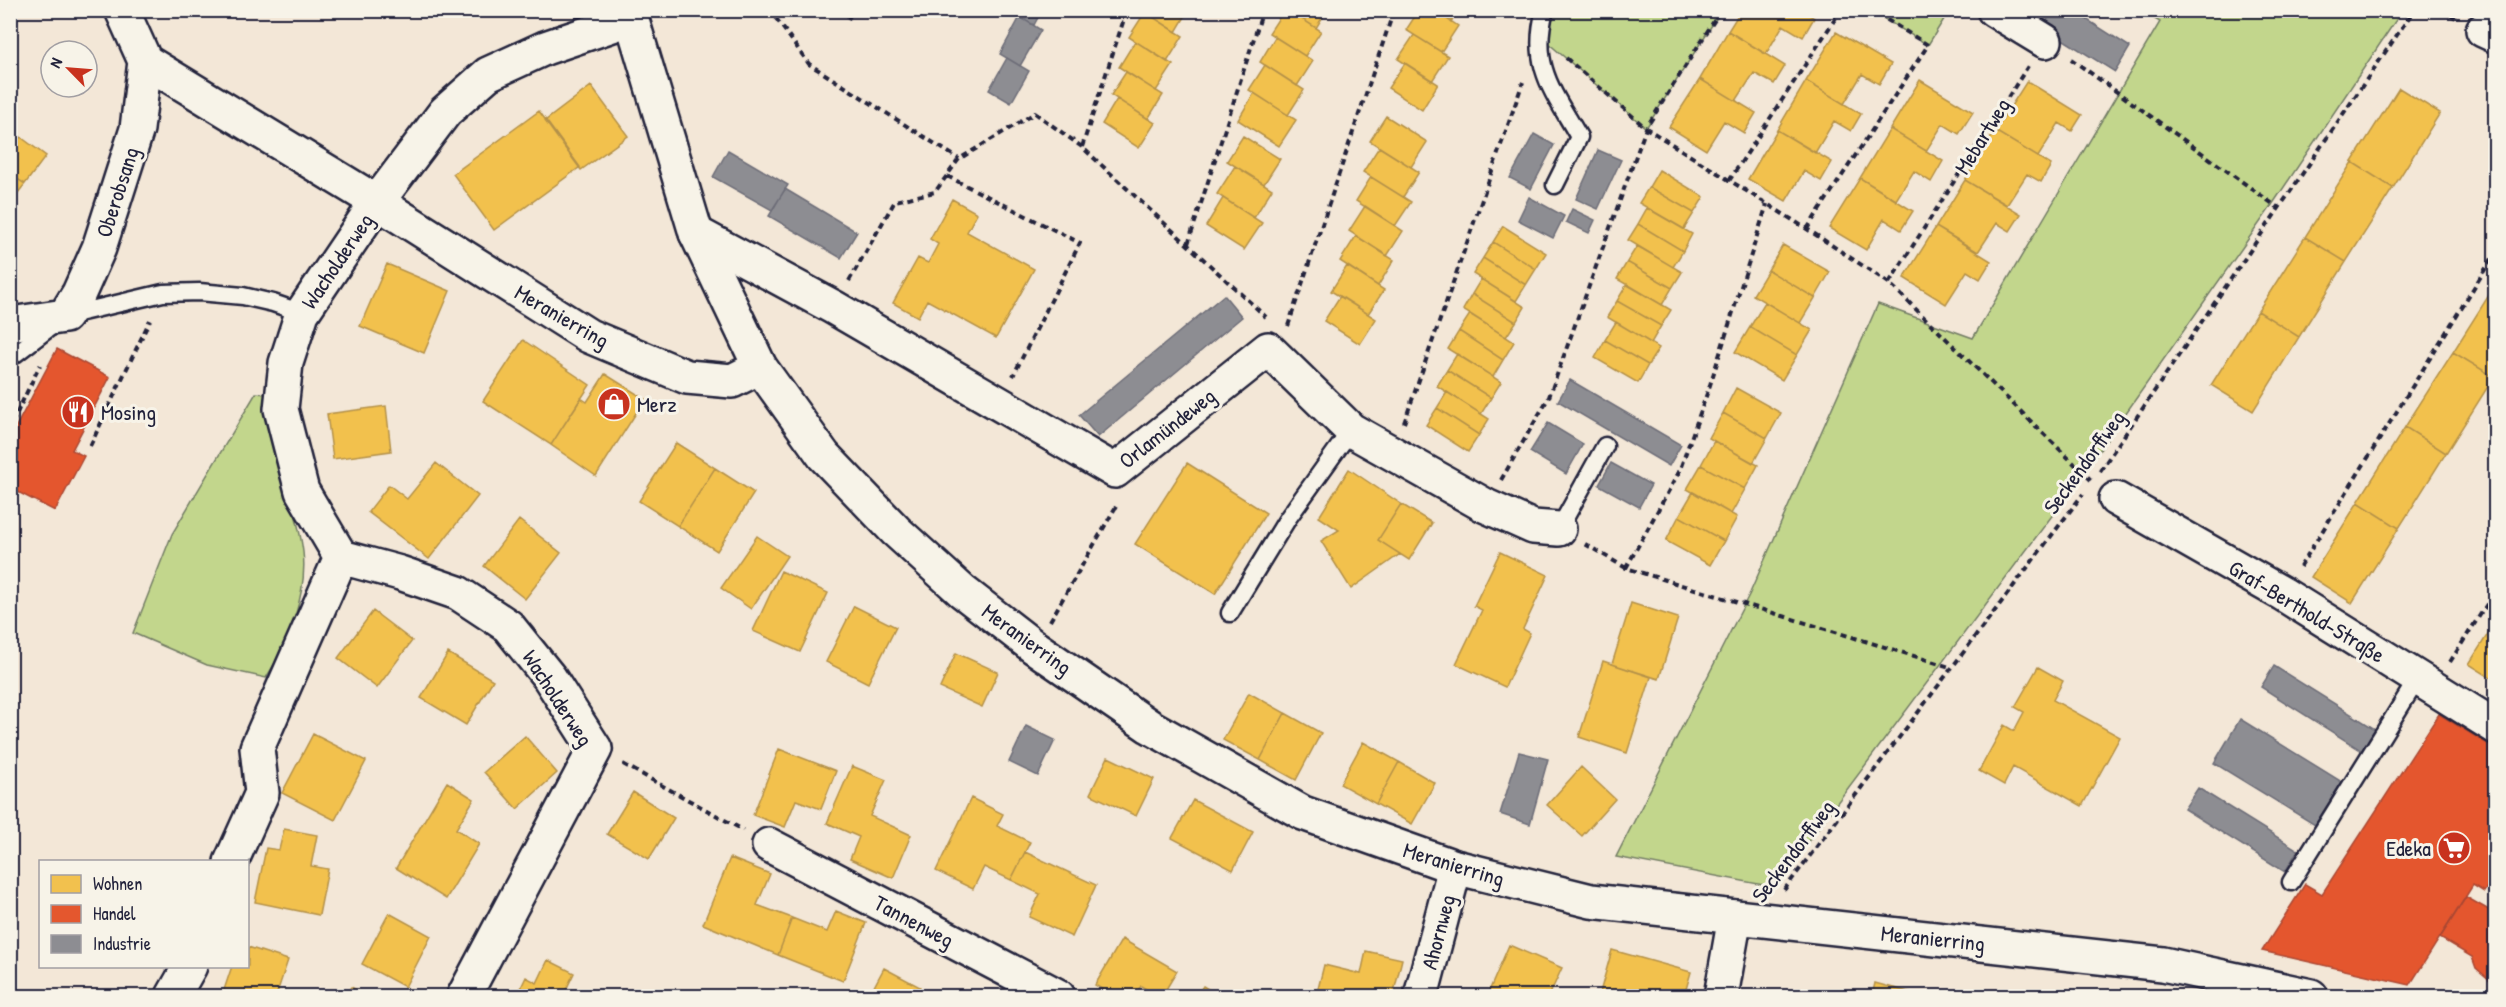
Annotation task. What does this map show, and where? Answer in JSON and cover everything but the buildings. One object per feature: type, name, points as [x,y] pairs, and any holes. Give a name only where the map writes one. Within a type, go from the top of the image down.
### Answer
[{"type":"street","points":[[122,10],[145,61]]},
{"type":"street","points":[[1994,10],[2045,41]]},
{"type":"street","name":"Meranierring","points":[[377,202],[445,112],[488,74],[545,48],[630,15],[696,233],[760,367],[824,456],[896,531],[962,591],[1034,647],[1149,726],[1303,813],[1455,867],[1591,901],[2163,964],[2311,996]]},
{"type":"street","name":"Meranierring","points":[[145,61],[600,340],[687,377],[732,381],[760,367]]},
{"type":"street","name":"Oberobsang","points":[[65,316],[79,293],[99,248],[137,129],[145,61]]},
{"type":"street","name":"Wacholderweg","points":[[377,202],[302,313],[286,363],[281,408],[302,491],[341,558],[400,573],[458,593],[508,626],[549,677],[595,749],[464,996]]},
{"type":"street","name":"Orlamündeweg","points":[[696,233],[833,307],[1115,471],[1276,342]]},
{"type":"street","points":[[13,345],[65,316]]},
{"type":"street","points":[[1276,342],[1351,430],[1486,506],[1533,527],[1559,529]]},
{"type":"street","name":"Graf-Berthold-Straße","points":[[2098,490],[2283,594],[2496,727]]},
{"type":"street","points":[[231,860],[262,794],[256,748],[341,558]]},
{"type":"street","name":"Tannenweg","points":[[770,845],[1058,996]]},
{"type":"street","name":"Ahornweg","points":[[1421,996],[1455,867]]},
{"type":"street","points":[[1721,996],[1749,918]]},
{"type":"street","points":[[173,996],[189,968]]},
{"type":"lane","points":[[1545,10],[1539,35],[1539,55],[1546,79],[1579,137],[1555,185]]},
{"type":"lane","points":[[65,316],[163,293],[199,292],[243,296],[302,313]]},
{"type":"lane","points":[[10,368],[13,345]]},
{"type":"lane","points":[[1230,613],[1288,518],[1351,430]]},
{"type":"lane","points":[[1559,529],[1605,446]]},
{"type":"lane","points":[[2291,882],[2426,683]]},
{"type":"path","points":[[770,10],[809,64],[959,159]]},
{"type":"path","points":[[848,19],[853,10]]},
{"type":"path","points":[[1082,147],[1127,10]]},
{"type":"path","points":[[1188,244],[1263,10]]},
{"type":"path","points":[[833,307],[894,201],[935,192],[959,159],[1035,113],[1082,147],[1188,244],[1276,342],[1394,10]]},
{"type":"path","points":[[1486,506],[1549,397],[1646,128],[1721,10]]},
{"type":"path","points":[[1729,182],[1841,10]]},
{"type":"path","points":[[1808,229],[1928,45],[1871,10]]},
{"type":"path","name":"Seckendorffweg","points":[[1749,918],[1950,667],[2098,490],[2280,209],[2414,10]]},
{"type":"path","points":[[1393,454],[1539,35],[1646,128],[1729,182],[1808,229],[1889,283],[2098,490]]},
{"type":"path","points":[[2045,41],[2280,209]]},
{"type":"path","name":"Mebartweg","points":[[1889,283],[2045,41]]},
{"type":"path","points":[[947,176],[1080,243],[999,404]]},
{"type":"path","points":[[1626,568],[1679,472],[1710,386],[1767,204]]},
{"type":"path","points":[[2283,594],[2496,252]]},
{"type":"path","points":[[90,446],[163,293]]},
{"type":"path","points":[[12,423],[35,376]]},
{"type":"path","points":[[1060,602],[1123,494]]},
{"type":"path","points":[[1559,529],[1626,568],[1950,667]]},
{"type":"path","points":[[2426,683],[2496,590]]},
{"type":"path","points":[[595,749],[770,845]]},
{"type":"green space","points":[[1948,10],[1949,11],[1928,45],[1871,11]]},
{"type":"green space","points":[[1545,11],[1721,11],[1646,128],[1539,35]]},
{"type":"green space","points":[[2141,11],[2402,11],[2268,211],[2078,481],[1774,887],[1616,857],[1750,593],[1878,304],[1973,338],[2160,22]]},
{"type":"green space","points":[[256,393],[267,394],[277,450],[299,528],[304,568],[295,618],[282,650],[266,678],[207,665],[133,633],[172,534]]},
{"type":"place","name":"Merz","points":[[614,404]]},
{"type":"place","name":"Mosing","points":[[78,412]]},
{"type":"place","name":"Edeka","points":[[2454,848]]}]
